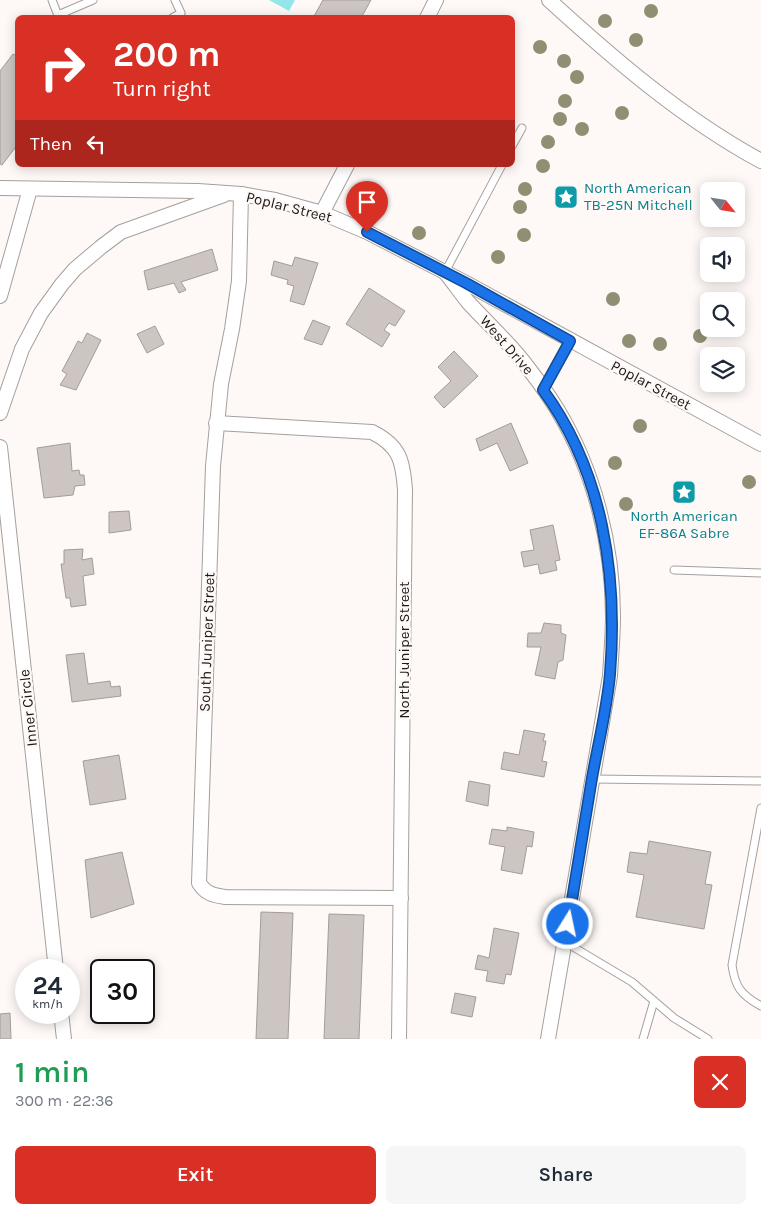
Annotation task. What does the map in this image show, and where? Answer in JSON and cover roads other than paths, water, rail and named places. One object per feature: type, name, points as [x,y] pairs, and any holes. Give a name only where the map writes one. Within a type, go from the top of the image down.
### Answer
[{"type":"street","points":[[428,15],[436,0]]},
{"type":"street","points":[[549,0],[615,60],[654,91],[691,118],[761,161]]},
{"type":"street","points":[[322,213],[346,167]]},
{"type":"street","name":"Poplar Street","points":[[0,188],[165,190],[235,194],[275,200],[322,213],[367,232],[445,272],[761,444]]},
{"type":"street","points":[[0,296],[30,189]]},
{"type":"street","points":[[0,412],[22,349],[41,313],[62,284],[76,269],[122,232],[235,194]]},
{"type":"street","name":"South Juniper Street","points":[[235,194],[239,281],[221,384],[212,476],[199,883],[204,890],[212,895],[225,897],[402,898]]},
{"type":"street","name":"West Drive","points":[[445,272],[468,301],[506,341],[557,409],[584,466],[596,500],[610,566],[613,615],[610,676],[548,1039]]},
{"type":"street","name":"North Juniper Street","points":[[216,423],[372,432],[385,438],[395,449],[402,461],[405,490],[399,1039]]},
{"type":"street","name":"Inner Circle","points":[[0,446],[55,959]]},
{"type":"street","points":[[62,1024],[64,1039]]},
{"type":"lane","points":[[52,0],[59,15]]},
{"type":"lane","points":[[61,15],[93,0]]},
{"type":"lane","points":[[175,0],[181,14],[179,15]]},
{"type":"lane","points":[[515,141],[522,128]]},
{"type":"lane","points":[[445,272],[501,167]]},
{"type":"lane","points":[[543,390],[570,341]]},
{"type":"lane","points":[[674,570],[761,574]]},
{"type":"lane","points":[[592,779],[761,781]]},
{"type":"lane","points":[[761,808],[732,965],[734,979],[739,990],[751,1001],[761,1006]]},
{"type":"lane","points":[[565,942],[632,982],[674,1018],[708,1039]]},
{"type":"lane","points":[[643,1039],[654,1001]]},
{"type":"water","points":[[269,0],[295,0],[289,11]]},
{"type":"place","name":"North American TB-25N Mitchell","points":[[566,197]]},
{"type":"place","name":"North American EF-86A Sabre","points":[[684,492]]}]
